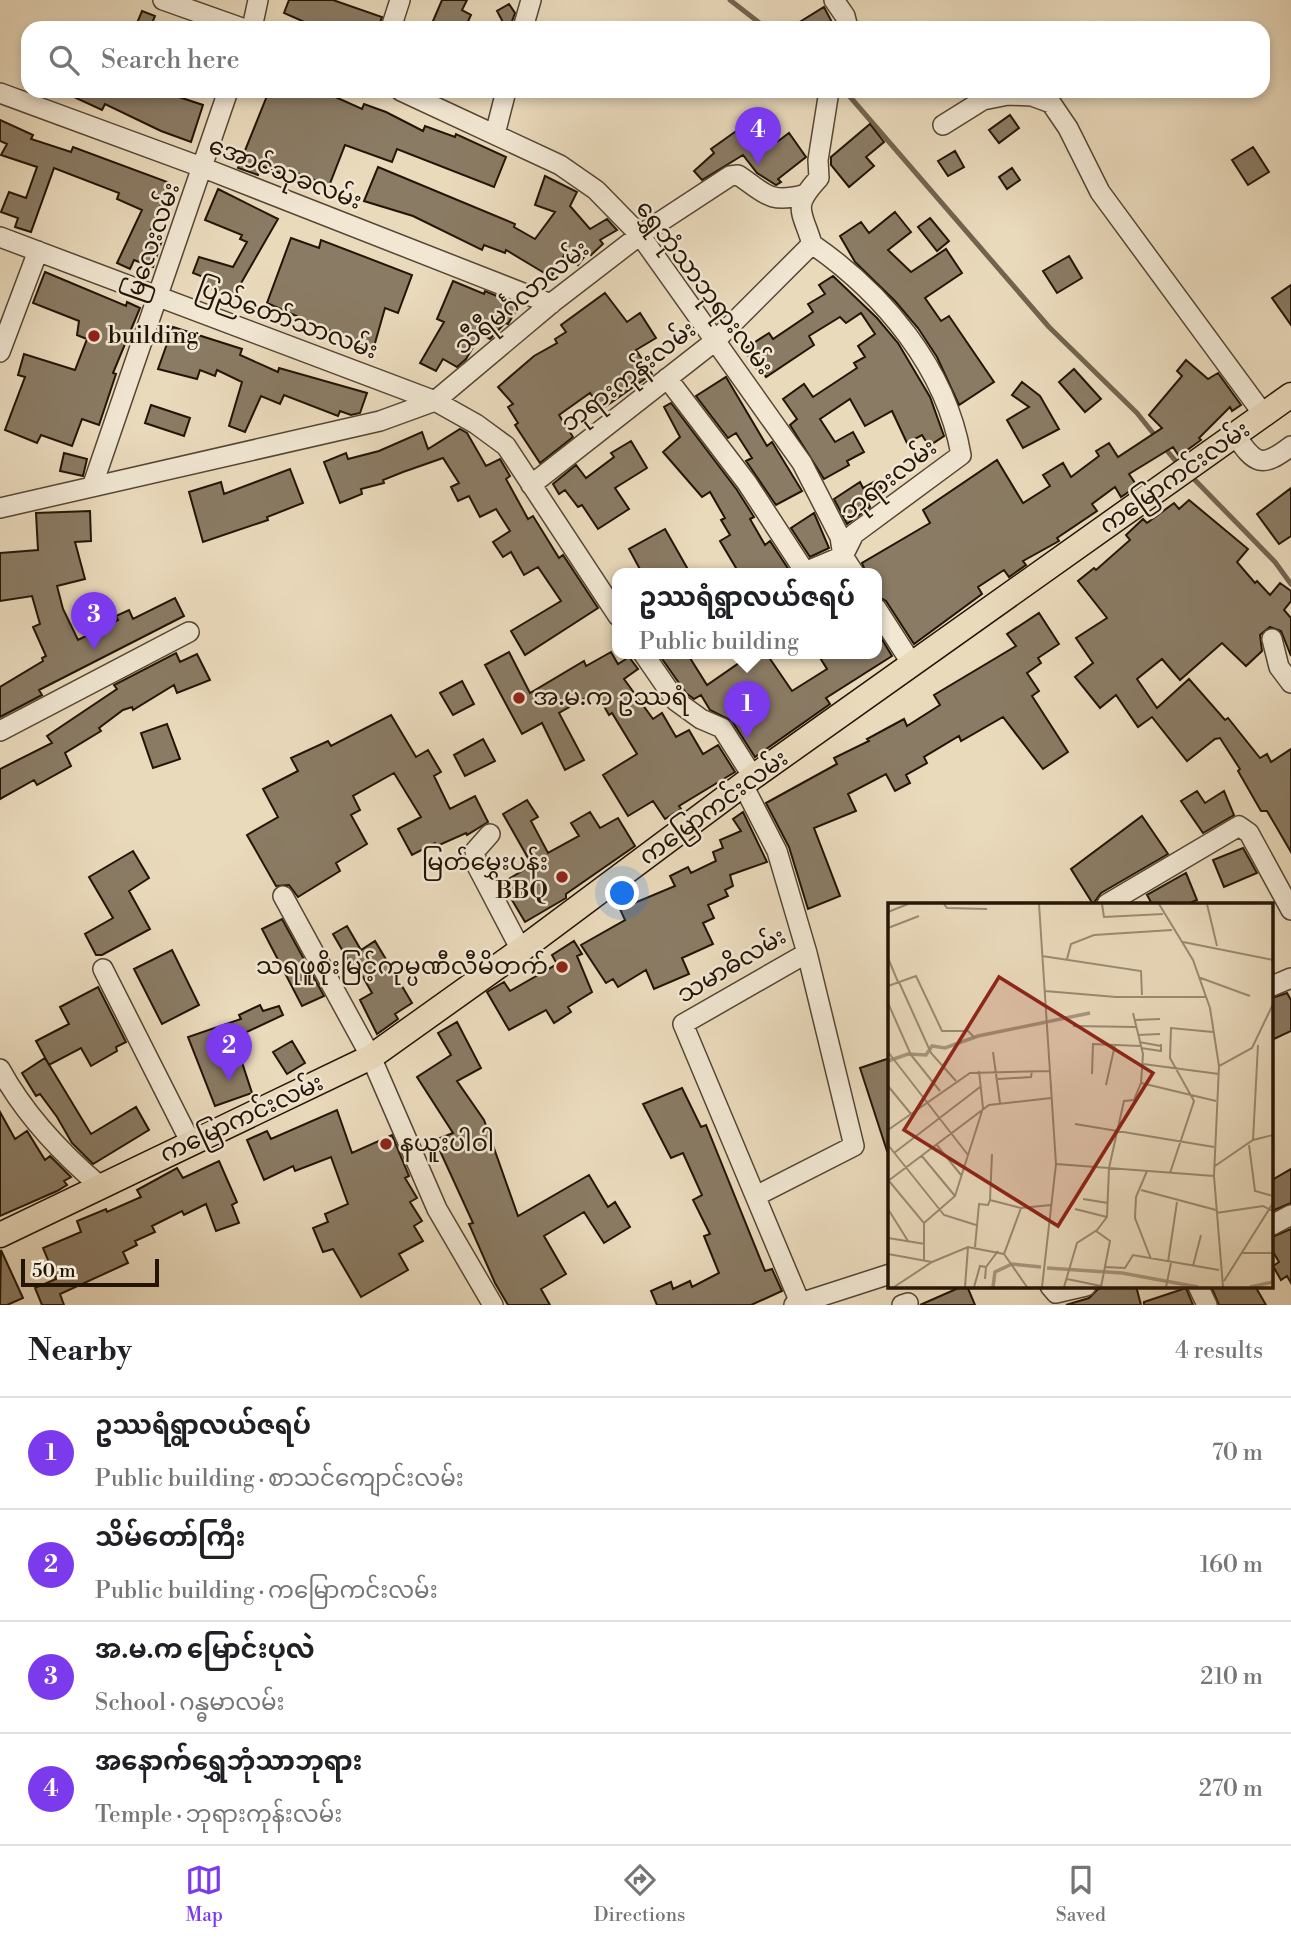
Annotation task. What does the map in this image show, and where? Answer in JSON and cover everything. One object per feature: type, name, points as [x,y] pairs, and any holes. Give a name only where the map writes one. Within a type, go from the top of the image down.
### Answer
[{"type":"main road","name":"ကမြောကင်းလမ်း","points":[[0,1235],[372,1057],[522,950],[748,781],[1291,396]]},
{"type":"street","points":[[163,0],[222,21]]},
{"type":"street","points":[[254,21],[258,0]]},
{"type":"street","points":[[393,21],[400,0]]},
{"type":"street","points":[[525,21],[531,0]]},
{"type":"street","points":[[834,0],[846,21]]},
{"type":"street","name":"အောင်သုခလမ်း","points":[[0,93],[204,168],[551,304]]},
{"type":"street","name":"မြလေးလမ်း","points":[[92,487],[204,168],[226,98]]},
{"type":"street","name":"ရွှေဘုံသာဘုရားလမ်း","points":[[416,98],[560,165],[596,190],[640,235],[802,463],[840,537],[843,556],[850,568]]},
{"type":"street","points":[[495,134],[504,98]]},
{"type":"street","points":[[812,244],[798,210],[803,195],[819,178],[818,160],[828,98]]},
{"type":"street","points":[[943,125],[984,100],[994,98]]},
{"type":"street","points":[[1037,98],[1051,103],[1068,128],[1100,192],[1264,415]]},
{"type":"street","name":"သီရီမင်္ဂလာလမ်း","points":[[435,401],[551,304],[640,235],[730,176],[738,175],[750,187],[776,199],[803,195]]},
{"type":"street","name":"ပြည်တော်သာလမ်း","points":[[0,237],[435,401],[476,424],[506,446],[612,607]]},
{"type":"street","name":"ဘုရားကုန်းလမ်း","points":[[531,485],[715,341],[812,244]]},
{"type":"street","name":"ဘုရားလမ်း","points":[[812,244],[877,297],[930,368],[958,436],[961,455],[854,534],[843,556]]},
{"type":"street","points":[[0,352],[38,251]]},
{"type":"street","points":[[667,379],[747,483],[802,568]]},
{"type":"street","points":[[0,508],[380,421],[435,401]]},
{"type":"street","points":[[1235,435],[1251,458],[1263,462],[1276,457],[1291,446]]},
{"type":"street","points":[[814,568],[843,556]]},
{"type":"street","points":[[882,616],[912,664]]},
{"type":"street","points":[[0,731],[189,632]]},
{"type":"street","points":[[1272,639],[1279,667],[1291,683]]},
{"type":"street","name":"သမာဓိလမ်း","points":[[647,659],[676,701],[701,719],[722,728],[748,781],[777,851],[807,953],[683,1024],[799,1304]]},
{"type":"street","points":[[1109,903],[1239,827],[1250,833],[1291,910]]},
{"type":"street","points":[[490,834],[475,851],[477,866],[522,950]]},
{"type":"street","points":[[283,896],[372,1057],[437,1209],[493,1305]]},
{"type":"street","points":[[756,1196],[854,1146],[807,953]]},
{"type":"street","points":[[103,969],[191,1143]]},
{"type":"street","points":[[1274,985],[1291,978]]},
{"type":"street","points":[[0,1069],[20,1106],[76,1166],[100,1186]]},
{"type":"street","points":[[1274,1224],[1291,1215]]},
{"type":"street","points":[[799,1304],[888,1275]]},
{"type":"street","points":[[1052,1288],[1056,1293],[1077,1288]]},
{"type":"street","points":[[1199,1288],[1207,1305]]},
{"type":"building","points":[[289,0],[333,0],[382,17],[381,21],[302,21],[284,13]]},
{"type":"building","points":[[442,0],[467,0],[462,10],[471,15],[468,21],[433,21]]},
{"type":"building","points":[[509,4],[515,13],[512,21],[502,21],[497,11]]},
{"type":"building","points":[[824,7],[831,21],[801,21]]},
{"type":"building","points":[[142,11],[155,16],[153,21],[138,21]]},
{"type":"building","points":[[76,98],[182,98],[203,105],[191,142],[105,104],[102,110]]},
{"type":"building","points":[[266,98],[338,98],[362,109],[364,104],[423,131],[425,126],[455,137],[456,134],[506,157],[494,187],[397,149],[392,162],[345,145],[329,186],[287,169],[285,175],[261,166],[258,175],[238,168]]},
{"type":"building","points":[[1010,115],[1019,128],[999,143],[989,130]]},
{"type":"building","points":[[756,117],[777,142],[789,133],[806,157],[778,179],[781,182],[776,185],[757,173],[743,155],[702,180],[694,171],[714,153],[711,149]]},
{"type":"building","points":[[0,120],[33,135],[31,139],[71,152],[73,147],[170,183],[150,232],[163,237],[153,267],[134,260],[130,269],[117,263],[142,210],[117,199],[119,193],[54,168],[31,232],[15,227],[18,218],[1,212],[9,192],[26,198],[37,167],[1,155],[7,144],[0,141]]},
{"type":"building","points":[[870,124],[884,142],[866,157],[874,166],[849,187],[831,165],[831,157]]},
{"type":"building","points":[[1253,147],[1269,172],[1248,185],[1232,160]]},
{"type":"building","points":[[955,151],[964,167],[948,176],[938,161]]},
{"type":"building","points":[[378,167],[515,224],[514,227],[535,239],[555,212],[535,205],[545,176],[577,192],[570,206],[590,229],[607,219],[617,230],[600,240],[603,244],[591,255],[588,252],[578,265],[565,254],[551,277],[506,250],[505,253],[484,245],[482,250],[413,216],[364,201]]},
{"type":"building","points":[[1012,168],[1020,180],[1007,189],[999,177]]},
{"type":"building","points":[[218,189],[278,219],[233,297],[203,285],[206,278],[193,273],[199,257],[233,267],[247,242],[240,239],[242,235],[205,220]]},
{"type":"building","points":[[895,212],[911,232],[888,250],[911,272],[946,249],[962,273],[925,298],[941,321],[949,316],[994,382],[959,405],[937,357],[918,328],[855,262],[840,236],[861,222],[869,233]]},
{"type":"building","points":[[930,218],[949,241],[937,251],[918,227]]},
{"type":"building","points":[[291,238],[319,248],[321,240],[412,275],[398,313],[385,308],[373,350],[267,303]]},
{"type":"building","points":[[1069,256],[1082,278],[1057,293],[1043,271]]},
{"type":"building","points":[[45,272],[126,306],[127,302],[140,308],[113,373],[116,374],[99,425],[82,419],[72,446],[41,435],[37,443],[5,430],[25,377],[18,375],[24,354],[75,370],[87,339],[77,335],[79,321],[33,303]]},
{"type":"building","points":[[833,276],[877,318],[898,343],[930,397],[944,436],[929,446],[922,435],[907,443],[892,411],[865,426],[850,399],[820,419],[835,442],[853,432],[864,452],[847,461],[849,465],[824,479],[790,425],[797,419],[783,399],[804,384],[813,397],[857,368],[854,363],[865,357],[858,346],[875,334],[861,313],[846,323],[840,317],[809,336],[814,345],[766,377],[762,371],[759,372],[744,349],[769,333],[773,339],[813,312],[808,304],[825,294],[819,285]]},
{"type":"building","points":[[453,281],[484,294],[485,291],[518,307],[508,324],[505,323],[490,339],[481,334],[466,359],[457,367],[443,359],[436,371],[420,363],[444,322],[437,319]]},
{"type":"building","points":[[1291,285],[1291,325],[1272,298]]},
{"type":"building","points":[[605,293],[627,322],[640,313],[656,338],[636,350],[652,374],[602,409],[590,393],[559,415],[573,437],[540,463],[515,425],[518,423],[508,407],[513,404],[498,387],[534,356],[557,343],[555,339],[566,332],[561,325]]},
{"type":"building","points":[[173,327],[242,349],[240,355],[278,372],[279,368],[367,393],[360,413],[351,415],[340,411],[338,416],[284,395],[280,404],[261,396],[245,432],[229,426],[242,382],[217,370],[215,376],[200,370],[197,379],[158,369]]},
{"type":"building","points":[[1186,360],[1208,379],[1218,373],[1241,405],[1232,411],[1230,407],[1199,438],[1201,440],[1179,456],[1173,447],[1129,474],[1137,486],[1121,497],[1115,487],[1092,504],[1097,511],[1057,538],[1059,541],[1023,561],[1026,565],[1009,577],[1004,570],[978,587],[982,594],[914,644],[882,599],[882,568],[864,568],[862,563],[930,523],[923,510],[997,460],[1023,503],[1050,486],[1043,475],[1063,463],[1071,477],[1099,456],[1096,451],[1109,443],[1118,457],[1162,428],[1149,415],[1182,376],[1177,371]]},
{"type":"building","points":[[1074,369],[1101,399],[1085,412],[1059,382]]},
{"type":"building","points":[[726,377],[767,446],[772,442],[802,491],[776,505],[746,461],[752,458],[736,433],[728,438],[696,396]]},
{"type":"building","points":[[1022,382],[1040,396],[1059,429],[1023,448],[1007,420],[1029,407],[1012,395]]},
{"type":"building","points":[[671,403],[737,490],[754,517],[750,519],[765,545],[770,541],[788,568],[736,568],[720,541],[730,535],[721,520],[725,518],[710,492],[702,497],[663,452],[680,437],[664,407]]},
{"type":"building","points":[[151,405],[190,418],[184,436],[145,423]]},
{"type":"building","points":[[460,429],[467,433],[486,466],[500,459],[510,476],[506,479],[528,519],[533,516],[559,558],[563,555],[598,608],[525,655],[511,631],[561,601],[538,567],[524,575],[511,552],[503,557],[493,542],[510,531],[496,509],[480,517],[469,496],[458,501],[451,487],[459,483],[443,458],[383,480],[384,483],[361,489],[362,494],[340,503],[324,462],[346,453],[348,459],[379,451],[422,432],[428,449]]},
{"type":"building","points":[[631,441],[647,468],[615,488],[629,509],[598,529],[582,505],[578,507],[565,490],[559,494],[553,484],[576,465],[586,478],[614,457],[611,453]]},
{"type":"building","points":[[64,453],[87,459],[83,476],[60,471]]},
{"type":"building","points":[[290,469],[303,503],[267,517],[268,520],[203,542],[189,492],[221,482],[224,494]]},
{"type":"building","points":[[877,480],[885,494],[868,503],[870,507],[847,524],[834,499],[860,482],[863,488]]},
{"type":"building","points":[[1291,488],[1291,536],[1279,544],[1257,514]]},
{"type":"building","points":[[1189,500],[1248,549],[1237,562],[1255,583],[1257,581],[1270,595],[1280,583],[1291,591],[1291,601],[1284,610],[1291,618],[1291,656],[1281,631],[1270,627],[1260,635],[1262,651],[1246,666],[1222,643],[1180,680],[1162,659],[1137,679],[1157,708],[1189,679],[1225,720],[1228,718],[1260,758],[1267,754],[1271,762],[1291,749],[1291,852],[1267,811],[1261,811],[1238,771],[1240,769],[1220,738],[1187,761],[1152,717],[1138,727],[1116,695],[1100,708],[1075,677],[1093,663],[1076,638],[1107,618],[1078,581],[1094,568],[1096,570],[1130,540],[1126,535],[1143,519],[1147,523],[1174,503],[1179,509]]},
{"type":"building","points":[[90,511],[91,541],[75,542],[85,579],[57,586],[63,609],[78,640],[118,620],[116,616],[129,610],[133,619],[175,598],[184,616],[39,690],[42,695],[0,717],[0,687],[43,661],[42,658],[46,656],[33,627],[40,624],[32,596],[0,601],[0,553],[38,550],[36,513]]},
{"type":"building","points":[[814,513],[829,548],[810,557],[791,528]]},
{"type":"building","points":[[665,529],[687,568],[639,568],[629,549]]},
{"type":"building","points":[[1039,613],[1059,644],[1038,658],[1041,663],[1027,673],[1039,691],[1032,696],[1068,752],[1043,769],[1003,717],[961,741],[959,736],[924,757],[927,763],[906,775],[910,783],[895,791],[886,774],[848,794],[856,811],[814,828],[840,896],[808,909],[789,847],[766,803],[837,764],[834,758],[869,741],[867,739],[904,719],[907,726],[940,705],[934,695],[1016,646],[1007,634]]},
{"type":"building","points":[[882,639],[892,656],[826,698],[830,704],[755,757],[732,721],[710,710],[701,695],[694,699],[686,693],[662,659],[691,659],[707,685],[742,661],[744,664],[751,659],[770,659],[792,691],[827,669],[821,659],[882,659]]},
{"type":"building","points":[[509,652],[530,693],[584,661],[586,666],[611,652],[612,659],[618,664],[630,659],[638,669],[624,679],[653,719],[662,713],[676,737],[689,730],[703,754],[718,745],[735,772],[679,806],[681,809],[665,819],[653,801],[628,816],[603,775],[637,754],[596,692],[559,713],[584,760],[565,770],[542,723],[522,734],[485,665]]},
{"type":"building","points":[[176,653],[180,662],[197,654],[210,680],[177,693],[174,685],[133,710],[132,707],[123,710],[99,728],[101,731],[65,753],[71,766],[37,785],[34,780],[0,799],[0,769],[52,743],[47,736],[117,689],[114,685]]},
{"type":"building","points":[[462,681],[474,704],[453,715],[440,693]]},
{"type":"building","points":[[391,715],[416,757],[428,750],[441,772],[434,776],[450,809],[475,796],[488,822],[467,835],[466,833],[437,846],[435,843],[412,855],[398,829],[421,817],[394,773],[353,796],[360,810],[351,815],[367,844],[336,863],[340,871],[298,897],[289,885],[276,886],[247,835],[278,817],[263,789],[298,771],[291,758],[328,741],[331,746]]},
{"type":"building","points":[[167,724],[180,759],[153,768],[141,733]]},
{"type":"building","points":[[483,739],[495,761],[465,776],[454,755]]},
{"type":"building","points":[[1197,791],[1205,803],[1224,791],[1234,815],[1203,833],[1181,801]]},
{"type":"building","points":[[527,800],[538,817],[531,821],[548,853],[579,836],[571,823],[590,812],[600,828],[618,818],[635,846],[566,894],[566,898],[525,922],[502,883],[532,865],[503,814]]},
{"type":"building","points":[[743,812],[767,862],[730,875],[733,886],[725,890],[728,896],[708,905],[714,918],[703,923],[713,944],[682,958],[689,974],[654,989],[646,970],[618,987],[613,979],[606,983],[581,945],[625,920],[620,909],[675,886],[670,876],[688,867],[691,873],[716,861],[713,852],[723,848],[720,840],[741,831],[733,819]]},
{"type":"building","points":[[1142,816],[1168,854],[1101,893],[1094,903],[1071,869]]},
{"type":"building","points":[[1243,848],[1257,873],[1224,887],[1213,860]]},
{"type":"building","points":[[133,851],[149,878],[129,891],[150,929],[102,955],[96,955],[85,934],[113,918],[89,877]]},
{"type":"building","points":[[1186,873],[1197,900],[1190,903],[1151,903],[1147,895]]},
{"type":"building","points":[[282,919],[324,996],[302,1006],[262,929]]},
{"type":"building","points":[[347,926],[361,950],[375,941],[412,1003],[395,1014],[398,1019],[377,1034],[360,1000],[372,993],[363,977],[359,979],[333,934]]},
{"type":"building","points":[[574,941],[582,954],[577,956],[592,992],[568,1007],[571,1012],[554,1023],[546,1010],[509,1030],[487,992],[504,982],[510,991],[557,964],[552,955]]},
{"type":"building","points":[[172,950],[199,1005],[162,1024],[134,969]]},
{"type":"building","points":[[98,987],[126,1042],[116,1047],[117,1051],[91,1066],[81,1048],[49,1065],[36,1041],[69,1024],[60,1007]]},
{"type":"building","points":[[1287,993],[1291,1000],[1291,1031],[1274,1039],[1274,997]]},
{"type":"building","points":[[260,1005],[263,1011],[279,1006],[283,1015],[234,1038],[252,1093],[215,1106],[188,1037],[241,1019],[239,1015]]},
{"type":"building","points":[[457,1022],[481,1068],[457,1081],[484,1120],[518,1216],[589,1175],[608,1207],[615,1202],[630,1227],[604,1243],[584,1212],[544,1236],[566,1274],[541,1289],[550,1305],[508,1305],[495,1283],[469,1224],[473,1223],[435,1140],[453,1133],[417,1077],[451,1055],[438,1033]]},
{"type":"building","points":[[292,1041],[305,1063],[287,1074],[273,1052]]},
{"type":"building","points":[[45,1058],[91,1134],[136,1107],[149,1130],[93,1164],[72,1143],[57,1117],[40,1094],[36,1096],[22,1073]]},
{"type":"building","points":[[888,1059],[887,1151],[860,1068]]},
{"type":"building","points":[[682,1088],[701,1127],[706,1125],[765,1271],[772,1269],[782,1291],[751,1305],[657,1305],[651,1291],[671,1282],[673,1289],[690,1281],[692,1287],[719,1273],[704,1236],[710,1234],[693,1200],[702,1195],[683,1153],[671,1158],[643,1104]]},
{"type":"building","points":[[337,1110],[352,1153],[392,1135],[409,1176],[405,1178],[417,1198],[410,1202],[422,1221],[414,1226],[423,1241],[399,1254],[408,1270],[361,1297],[333,1249],[323,1252],[313,1228],[328,1222],[325,1214],[348,1204],[331,1157],[295,1171],[293,1166],[264,1180],[247,1140],[267,1131],[271,1139]]},
{"type":"building","points":[[0,1112],[15,1139],[27,1131],[45,1160],[50,1156],[71,1177],[64,1181],[67,1185],[57,1191],[0,1216]]},
{"type":"building","points":[[219,1161],[237,1202],[232,1205],[239,1223],[216,1231],[206,1204],[184,1215],[182,1211],[152,1226],[155,1232],[135,1241],[137,1245],[123,1252],[128,1263],[60,1294],[64,1305],[42,1305],[35,1288],[56,1279],[43,1248],[81,1232],[77,1221],[106,1209],[107,1212],[141,1197],[137,1190],[177,1168],[183,1178]]},
{"type":"building","points":[[1291,1169],[1291,1203],[1274,1210],[1274,1179]]},
{"type":"building","points":[[1291,1229],[1291,1283],[1287,1276],[1281,1280],[1274,1268],[1279,1262],[1274,1253],[1274,1236]]},
{"type":"building","points":[[1,1250],[23,1298],[7,1305],[0,1305]]},
{"type":"building","points":[[958,1288],[968,1288],[975,1305],[920,1305]]},
{"type":"building","points":[[1137,1288],[1141,1305],[1066,1305],[1089,1298],[1098,1289]]},
{"type":"building","points":[[1186,1288],[1193,1305],[1144,1305],[1144,1302]]},
{"type":"building","points":[[1212,1288],[1256,1288],[1266,1305],[1219,1305]]},
{"type":"waterway","points":[[730,0],[757,21]]},
{"type":"waterway","points":[[851,98],[1049,327],[1137,413],[1157,438]]},
{"type":"waterway","points":[[1163,446],[1179,465]]},
{"type":"waterway","points":[[1189,474],[1275,562],[1291,584]]},
{"type":"place","name":"အနောက်ရွှေဘုံသာဘုရား","points":[[758,165]]},
{"type":"place","name":"building","points":[[94,336]]},
{"type":"place","name":"အ.မ.က မြောင်းပုလဲ","points":[[94,650]]},
{"type":"place","name":"အ.မ.က ဥဿရံ","points":[[519,698]]},
{"type":"place","name":"ဥဿရံရွာလယ်ဇရပ်","points":[[747,739]]},
{"type":"place","name":"မြတ်မွှေးပန်း BBQ","points":[[562,877]]},
{"type":"place","name":"သရဖူစိုးမြင့်ကုမ္ပဏီလီမိတက်","points":[[562,967]]},
{"type":"place","name":"သိမ်တော်ကြီး","points":[[229,1081]]},
{"type":"place","name":"နယူးပါဝါ","points":[[386,1144]]}]
